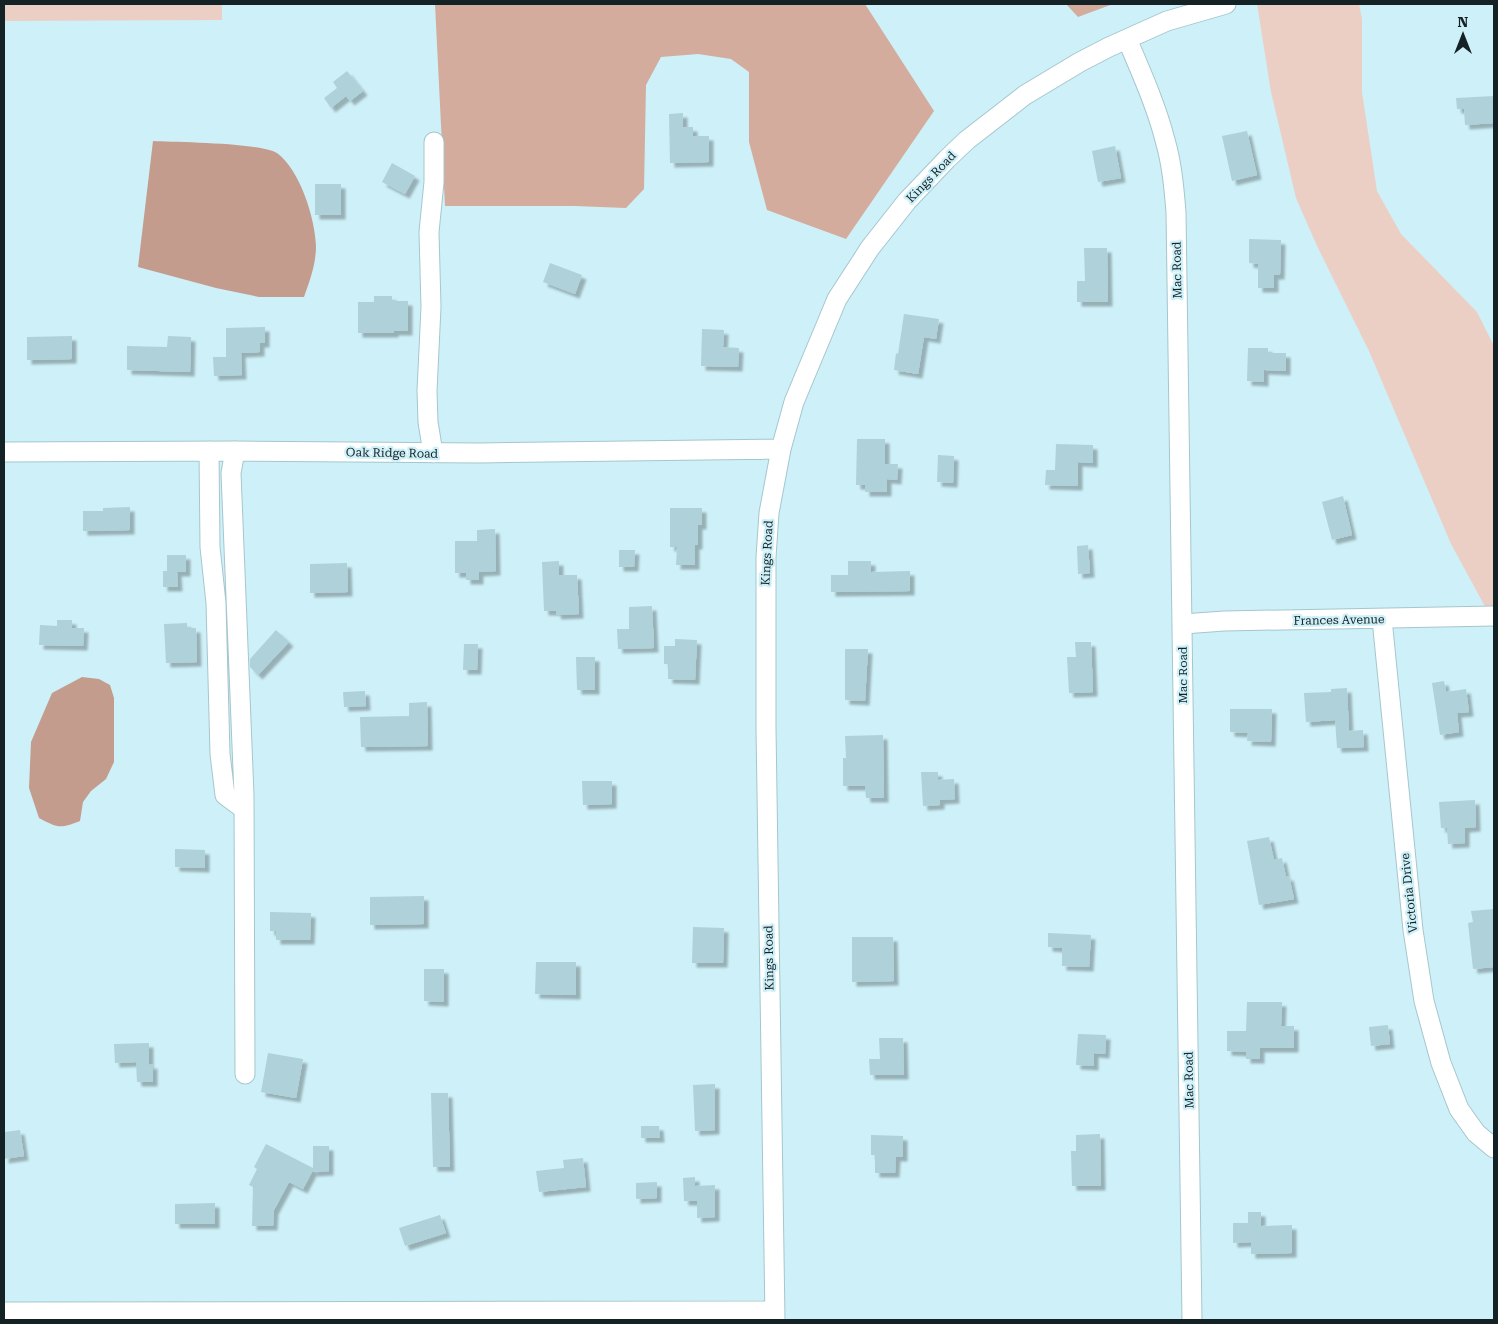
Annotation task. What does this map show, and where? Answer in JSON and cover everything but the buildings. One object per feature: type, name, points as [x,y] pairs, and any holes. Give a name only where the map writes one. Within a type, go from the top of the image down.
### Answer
[{"type":"street","name":"Kings Road","points":[[775,1316],[766,708],[766,557],[769,513],[781,449],[794,402],[836,299],[870,248],[907,201],[960,146],[1025,95],[1080,62],[1167,21],[1226,4]]},
{"type":"street","name":"Mac Road","points":[[1127,39],[1153,100],[1166,140],[1176,212],[1192,1320]]},
{"type":"street","points":[[433,453],[428,422],[427,391],[431,307],[429,232],[434,182],[434,142]]},
{"type":"street","name":"Oak Ridge Road","points":[[4,452],[564,453],[781,449]]},
{"type":"street","points":[[209,451],[210,547],[216,603],[222,783],[225,795],[244,809]]},
{"type":"street","points":[[235,451],[230,473],[244,809],[245,1074]]},
{"type":"street","name":"Frances Avenue","points":[[1183,624],[1224,621],[1494,616]]},
{"type":"street","name":"Victoria Drive","points":[[1382,619],[1413,930],[1424,1001],[1442,1064],[1460,1109],[1476,1133],[1494,1148]]},
{"type":"street","points":[[4,1312],[775,1316]]},
{"type":"shaded area","points":[[4,4],[222,4],[222,20],[4,21]]},
{"type":"shaded area","points":[[435,4],[865,4],[934,111],[846,239],[767,210],[749,142],[749,72],[731,59],[698,54],[661,57],[646,85],[644,189],[626,208],[445,206]]},
{"type":"shaded area","points":[[1066,4],[1113,4],[1078,17]]},
{"type":"shaded area","points":[[1257,4],[1359,4],[1362,19],[1362,92],[1377,191],[1401,234],[1477,312],[1494,346],[1494,623],[1451,544],[1369,351],[1317,246],[1296,198],[1271,92]]},
{"type":"shaded area","points":[[153,141],[255,147],[277,153],[285,161],[293,171],[305,195],[315,235],[315,259],[304,297],[259,297],[216,288],[138,267]]},
{"type":"shaded area","points":[[82,677],[99,679],[110,685],[114,698],[114,762],[106,779],[91,791],[83,802],[80,821],[59,826],[39,818],[29,788],[31,742],[52,693]]}]
